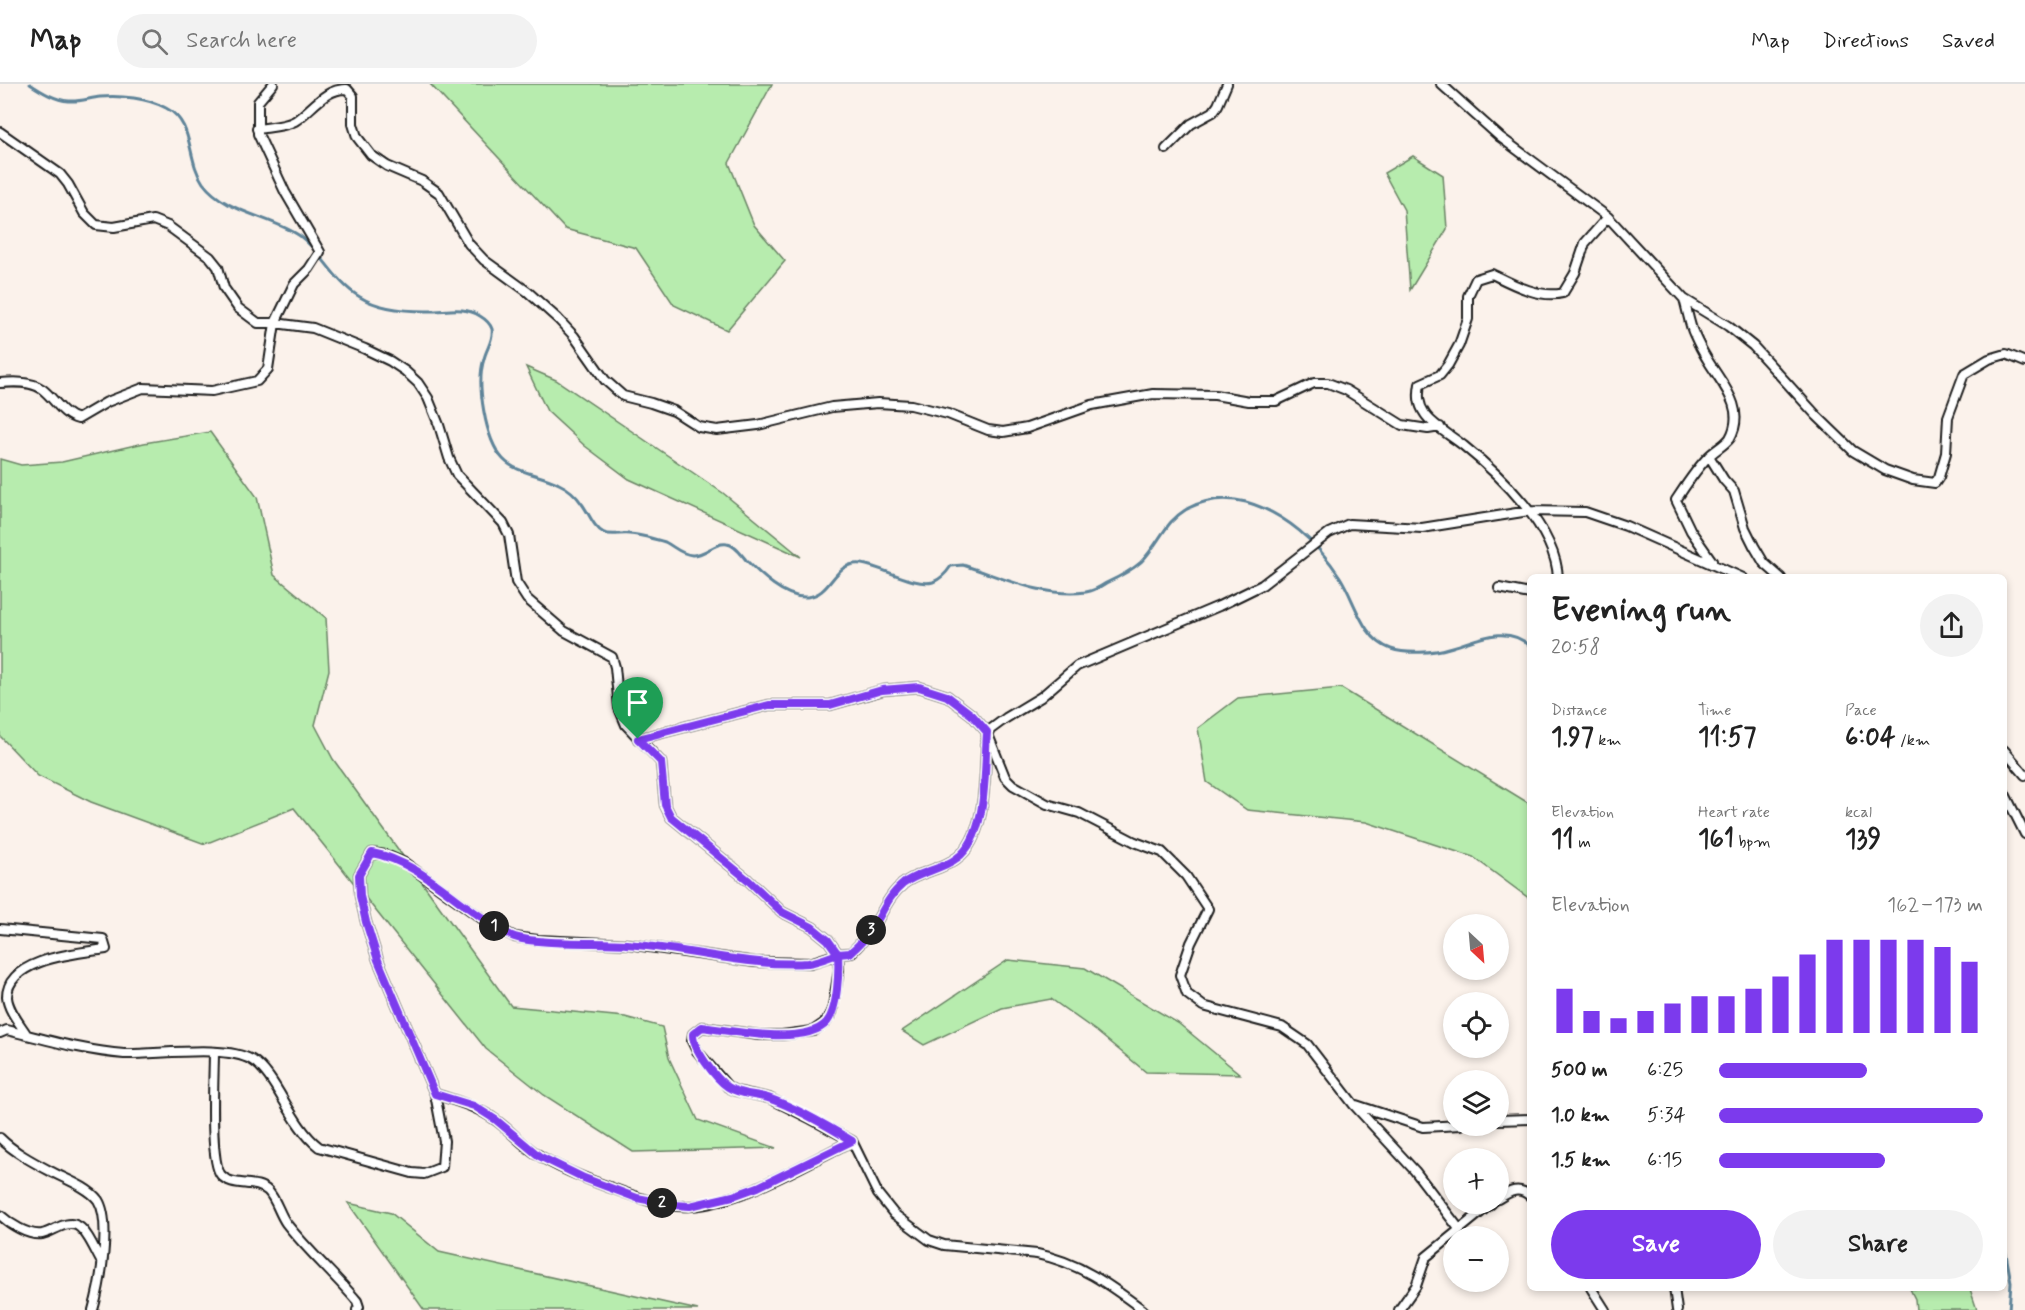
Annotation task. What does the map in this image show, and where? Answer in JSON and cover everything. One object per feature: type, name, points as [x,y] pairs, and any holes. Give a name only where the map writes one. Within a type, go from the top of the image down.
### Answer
[{"type":"street","points":[[0,383],[18,382],[40,388],[70,417],[78,419],[107,402],[143,388],[212,391],[257,381],[268,369],[275,323],[294,285],[309,269],[320,252],[280,182],[260,140],[257,129],[258,102],[273,84]]},
{"type":"street","points":[[1166,149],[1191,124],[1213,112],[1227,84]]},
{"type":"street","points":[[1441,84],[1500,137],[1608,217],[1684,299],[1728,326],[1753,346],[1817,416],[1853,451],[1886,470],[1935,483],[1946,453],[1948,417],[1964,374],[1989,359],[2006,354],[2025,362]]},
{"type":"street","points":[[257,129],[286,125],[296,120],[321,99],[338,89],[347,89],[353,96],[353,124],[357,137],[371,155],[387,166],[422,181],[439,193],[469,244],[484,260],[528,292],[558,319],[574,336],[605,380],[622,396],[674,411],[699,427],[717,430],[758,425],[832,407],[878,403],[948,414],[988,430],[1003,432],[1027,428],[1092,405],[1154,394],[1215,395],[1276,401],[1314,383],[1328,383],[1346,390],[1402,425],[1428,429],[1440,427]]},
{"type":"street","points":[[0,132],[60,174],[84,213],[96,225],[114,226],[153,220],[168,226],[210,257],[218,267],[224,288],[238,308],[258,323],[313,328],[390,361],[418,383],[428,398],[457,475],[503,523],[509,535],[516,582],[527,599],[564,631],[612,657],[619,708],[626,725],[661,762],[665,805],[671,817],[748,880],[782,912],[812,927],[828,940],[838,954],[839,970],[832,1012],[826,1022],[813,1031],[759,1035],[702,1027],[693,1034],[692,1041],[697,1051],[728,1087],[769,1098],[852,1141],[878,1194],[894,1214],[929,1240],[945,1245],[1052,1257],[1078,1266],[1100,1278],[1143,1310]]},
{"type":"street","points":[[1558,574],[1549,542],[1529,511],[1492,469],[1426,416],[1418,397],[1420,384],[1440,375],[1454,355],[1468,319],[1468,296],[1476,279],[1492,274],[1515,285],[1553,296],[1563,293],[1575,273],[1585,243],[1608,217]]},
{"type":"street","points":[[1684,299],[1691,319],[1692,331],[1707,359],[1731,394],[1735,412],[1734,427],[1729,439],[1709,456],[1688,481],[1676,500],[1691,531],[1713,563]]},
{"type":"street","points":[[1709,456],[1734,491],[1745,528],[1754,546],[1764,563],[1776,574]]},
{"type":"street","points":[[987,732],[1041,698],[1077,666],[1219,606],[1262,585],[1329,533],[1349,524],[1422,528],[1529,511],[1585,512],[1626,526],[1735,574]]},
{"type":"street","points":[[1499,588],[1527,593]]},
{"type":"street","points":[[638,739],[769,705],[830,705],[882,690],[919,687],[947,696],[972,715],[987,732],[1005,777],[1013,784],[1047,804],[1079,813],[1135,842],[1162,852],[1186,876],[1208,909],[1191,943],[1180,975],[1187,994],[1203,1006],[1282,1027],[1307,1044],[1354,1105],[1414,1171],[1457,1226]]},
{"type":"street","points":[[0,1033],[7,1030],[82,1048],[123,1054],[214,1052],[238,1055],[252,1060],[259,1066],[271,1081],[293,1119],[319,1147],[401,1172],[424,1174],[442,1167],[444,1141],[440,1112],[435,1094],[378,960],[366,922],[360,896],[359,875],[372,853],[386,855],[405,863],[488,923],[516,937],[628,944],[755,962],[810,963],[838,954],[850,953],[872,929],[892,894],[905,882],[936,870],[958,858],[975,835],[980,821],[987,732]]},
{"type":"street","points":[[2007,754],[2025,775]]},
{"type":"street","points":[[2007,798],[2025,834]]},
{"type":"street","points":[[0,929],[103,939],[106,949],[43,960],[24,968],[13,981],[7,997],[12,1011],[27,1035]]},
{"type":"street","points":[[214,1052],[213,1135],[215,1162],[221,1175],[230,1181],[257,1185],[266,1189],[284,1220],[357,1301],[359,1307],[357,1310]]},
{"type":"street","points":[[435,1094],[474,1106],[496,1120],[539,1156],[584,1178],[637,1198],[674,1205],[699,1205],[733,1196],[758,1187],[852,1141]]},
{"type":"street","points":[[1354,1105],[1423,1127],[1443,1126]]},
{"type":"street","points":[[1509,1120],[1527,1119]]},
{"type":"street","points":[[0,1138],[31,1161],[88,1192],[98,1200],[103,1214],[102,1263],[93,1310]]},
{"type":"street","points":[[1509,1193],[1518,1190],[1527,1193]]},
{"type":"street","points":[[1465,1226],[1479,1214]]},
{"type":"street","points":[[0,1215],[21,1230],[35,1234],[70,1224],[78,1226],[88,1238],[102,1263]]},
{"type":"street","points":[[1399,1310],[1416,1286],[1426,1257],[1443,1244]]},
{"type":"street","points":[[1593,1291],[1605,1310]]},
{"type":"street","points":[[1674,1291],[1677,1310]]},
{"type":"green space","points":[[430,84],[772,84],[729,163],[754,225],[785,261],[727,330],[674,305],[636,248],[565,229]]},
{"type":"green space","points":[[1413,156],[1443,175],[1447,229],[1410,290],[1404,210],[1384,173]]},
{"type":"green space","points":[[526,367],[556,380],[723,493],[801,557],[629,479],[585,446],[547,411]]},
{"type":"green space","points":[[210,432],[257,497],[274,575],[326,618],[329,670],[315,725],[333,759],[511,1006],[625,1017],[662,1027],[669,1058],[698,1120],[776,1148],[633,1152],[544,1095],[486,1049],[294,808],[205,844],[91,802],[38,776],[0,736],[0,459],[21,465],[62,462],[144,443]]},
{"type":"green space","points":[[1341,688],[1527,802],[1527,897],[1473,857],[1366,822],[1247,810],[1207,782],[1198,728],[1238,698]]},
{"type":"green space","points":[[1008,960],[1085,968],[1178,1023],[1240,1074],[1146,1072],[1096,1031],[1051,999],[1002,1008],[924,1045],[902,1031]]},
{"type":"green space","points":[[348,1203],[391,1213],[439,1252],[698,1310],[424,1310]]},
{"type":"green space","points":[[1911,1291],[1971,1291],[1977,1310],[1916,1310],[1915,1299]]},
{"type":"waterway","points":[[30,84],[49,95],[64,100],[77,101],[108,96],[125,97],[151,102],[166,108],[182,123],[198,174],[212,193],[236,208],[300,236],[315,250],[335,275],[360,297],[392,308],[418,311],[460,310],[484,318],[490,325],[492,333],[482,369],[482,396],[487,425],[497,450],[503,459],[515,468],[552,481],[569,490],[604,533],[647,537],[665,542],[681,552],[692,555],[718,545],[730,545],[766,578],[782,590],[799,597],[816,595],[839,572],[852,564],[862,564],[926,583],[939,579],[951,566],[963,565],[1023,585],[1070,593],[1094,590],[1133,568],[1141,562],[1171,522],[1187,509],[1216,500],[1236,500],[1274,514],[1311,541],[1340,577],[1366,628],[1381,644],[1391,649],[1412,652],[1436,651],[1480,638],[1501,635],[1521,639],[1527,644]]},
{"type":"waterway","points":[[2007,1260],[2011,1282],[2009,1310]]},
{"type":"route","points":[[638,739],[661,762],[665,805],[671,817],[748,880],[782,912],[812,927],[828,940],[838,954],[810,963],[755,962],[628,944],[516,937],[488,923],[405,863],[386,855],[372,853],[359,875],[360,896],[378,960],[435,1094],[474,1106],[496,1120],[539,1156],[584,1178],[637,1198],[690,1206],[733,1196],[758,1187],[852,1141],[769,1098],[728,1087],[697,1051],[692,1041],[693,1034],[702,1027],[759,1035],[782,1035],[813,1031],[826,1022],[832,1012],[839,970],[838,954],[850,953],[862,941],[872,929],[892,894],[905,882],[936,870],[958,858],[975,835],[980,821],[984,792],[987,732],[972,715],[947,696],[919,687],[882,690],[830,705],[769,705],[638,739]]}]
